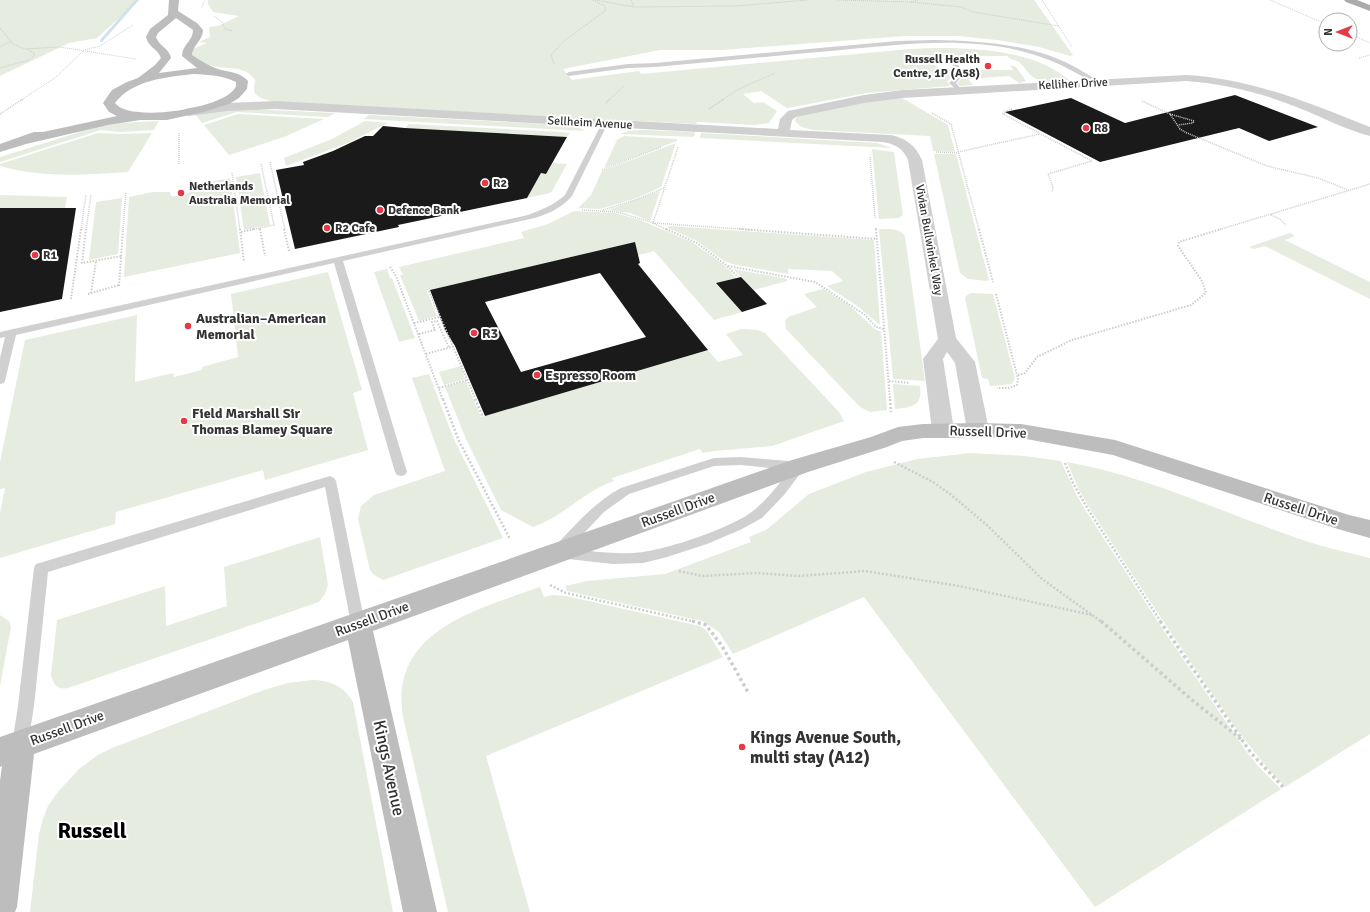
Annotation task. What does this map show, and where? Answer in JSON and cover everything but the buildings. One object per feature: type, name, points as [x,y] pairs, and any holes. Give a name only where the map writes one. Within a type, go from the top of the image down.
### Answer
[{"type":"main road","points":[[1349,0],[1370,8]]},
{"type":"street","points":[[0,148],[26,140],[67,124],[94,110],[110,100],[117,93],[148,75],[166,58],[166,54],[153,43],[151,37],[154,32],[174,14],[174,0]]},
{"type":"street","points":[[110,100],[110,106],[117,112],[138,116],[168,116],[213,106],[231,97],[240,90],[242,81],[236,76],[202,66],[188,57],[187,50],[198,37],[198,30],[194,25],[174,14]]},
{"type":"street","points":[[132,84],[182,72],[220,72]]},
{"type":"street","name":"Kelliher Drive","points":[[783,133],[786,119],[790,114],[881,96],[1186,78],[1226,82],[1257,89],[1370,132]]},
{"type":"street","name":"Sellheim Avenue","points":[[242,84],[251,96],[275,105]]},
{"type":"street","name":"Sellheim Avenue","points":[[189,112],[275,105],[888,139],[904,143]]},
{"type":"street","points":[[26,140],[138,116]]},
{"type":"street","name":"Vivian Bullwinkel Way","points":[[904,143],[911,150],[915,160],[947,340],[965,362],[978,430]]},
{"type":"street","points":[[943,430],[933,359],[947,340]]},
{"type":"street","name":"Russell Drive","points":[[10,749],[800,466],[879,442],[898,434],[943,430],[1021,432],[1064,438],[1115,448],[1349,524],[1370,529]]},
{"type":"street","name":"Kings Avenue","points":[[358,624],[420,912]]},
{"type":"street","points":[[0,907],[10,749]]},
{"type":"lane","points":[[569,74],[628,66],[661,65],[776,53],[910,42],[970,43],[1017,49],[1043,55],[1075,68],[1097,83]]},
{"type":"lane","points":[[672,56],[728,58]]},
{"type":"lane","points":[[628,66],[650,58]]},
{"type":"lane","points":[[954,63],[961,74],[952,83],[960,91]]},
{"type":"lane","points":[[0,335],[522,220],[550,209],[562,202],[568,196],[605,123]]},
{"type":"lane","points":[[338,261],[401,472]]},
{"type":"lane","points":[[0,381],[11,333]]},
{"type":"lane","points":[[556,554],[604,505],[625,491],[714,462],[741,461],[800,466]]},
{"type":"lane","points":[[556,554],[644,558],[664,553],[748,521],[770,502],[800,466]]},
{"type":"lane","points":[[10,749],[26,706],[41,568],[330,481],[358,624]]},
{"type":"path","points":[[557,68],[551,58],[554,51],[564,41],[605,12],[605,6],[592,0]]},
{"type":"path","points":[[595,0],[634,7],[736,6],[808,0]]},
{"type":"path","points":[[631,0],[634,7]]},
{"type":"path","points":[[837,0],[911,2],[961,7],[973,12],[1059,26]]},
{"type":"path","points":[[911,2],[918,0]]},
{"type":"path","points":[[1042,0],[1074,51]]},
{"type":"path","points":[[1270,0],[1318,21]]},
{"type":"path","points":[[0,114],[55,78],[84,50],[100,46],[139,22]]},
{"type":"path","points":[[0,28],[13,44],[34,53],[34,56],[29,60],[0,68]]},
{"type":"path","points":[[1358,38],[1370,43]]},
{"type":"path","points":[[0,47],[11,41]]},
{"type":"path","points":[[25,49],[60,47],[162,63]]},
{"type":"path","points":[[707,111],[737,90],[780,70],[785,63],[776,53]]},
{"type":"path","points":[[1359,58],[1370,55]]},
{"type":"path","points":[[1145,102],[1170,114],[1194,121],[1193,123],[1178,125]]},
{"type":"path","points":[[1012,109],[1005,111],[1003,114],[1092,161],[1048,174],[1053,187],[1052,192]]},
{"type":"path","points":[[1170,114],[1180,129],[1187,133],[1267,166],[1318,178],[1349,190]]},
{"type":"path","points":[[951,124],[993,282]]},
{"type":"path","points":[[178,129],[179,165]]},
{"type":"path","points":[[934,152],[958,152],[1040,134]]},
{"type":"path","points":[[653,223],[679,141]]},
{"type":"path","points":[[600,171],[666,146]]},
{"type":"path","points":[[870,156],[875,218]]},
{"type":"path","points":[[270,162],[289,252]]},
{"type":"path","points":[[241,232],[274,225],[261,164]]},
{"type":"path","points":[[232,173],[245,265]]},
{"type":"path","points":[[1018,375],[1025,372],[1037,357],[1072,340],[1191,304],[1206,293],[1202,281],[1178,246],[1179,242],[1370,184]]},
{"type":"path","points":[[602,210],[638,199],[664,188]]},
{"type":"path","points":[[119,292],[126,192]]},
{"type":"path","points":[[71,299],[86,195]]},
{"type":"path","points":[[91,195],[82,264],[122,256]]},
{"type":"path","points":[[579,210],[602,210],[626,214],[653,223],[697,243],[727,266],[738,278]]},
{"type":"path","points":[[1270,214],[1280,219],[1286,225]]},
{"type":"path","points":[[653,223],[877,239]]},
{"type":"path","points":[[260,228],[265,256]]},
{"type":"path","points":[[876,228],[891,412]]},
{"type":"path","points":[[91,293],[96,261]]},
{"type":"path","points":[[727,266],[815,282],[866,315],[876,326],[884,329]]},
{"type":"path","points":[[396,276],[461,444],[510,539]]},
{"type":"path","points":[[429,291],[483,417]]},
{"type":"path","points":[[993,388],[1016,386],[1018,382],[1018,375],[996,294]]},
{"type":"path","points":[[414,323],[440,317]]},
{"type":"path","points":[[419,334],[436,330],[432,322],[437,321],[452,347]]},
{"type":"path","points":[[426,354],[452,347]]},
{"type":"path","points":[[439,388],[467,380]]},
{"type":"path","points":[[889,381],[916,383]]},
{"type":"path","points":[[1064,459],[1073,483],[1089,511],[1178,649],[1241,739],[1265,770],[1284,788]]},
{"type":"path","points":[[892,461],[944,490],[988,526],[1042,579],[1095,616],[1192,700],[1241,739]]},
{"type":"path","points":[[678,570],[702,576],[764,573],[799,576],[865,571],[959,586],[1095,616]]},
{"type":"path","points":[[550,585],[573,594],[706,625],[722,646],[749,694]]},
{"type":"shaded area","points":[[0,0],[139,0],[97,38],[69,43],[0,76]]},
{"type":"shaded area","points":[[208,0],[1034,0],[1073,55],[1070,56],[1039,47],[997,40],[958,36],[905,36],[722,50],[660,50],[563,69],[572,80],[639,71],[641,74],[910,49],[950,48],[994,51],[1016,55],[1036,61],[1055,70],[1070,81],[1041,81],[1031,76],[1022,65],[1007,56],[926,56],[930,64],[937,66],[940,70],[955,70],[956,75],[947,81],[950,86],[867,93],[787,108],[761,91],[743,94],[754,103],[763,102],[777,111],[769,123],[755,125],[697,122],[696,124],[277,102],[257,96],[254,90],[255,80],[246,72],[234,68],[203,63],[192,56],[193,49],[207,43],[199,42],[210,37],[209,27],[218,26],[239,16],[213,12],[208,4]]},
{"type":"shaded area","points":[[1010,65],[1016,67],[1026,81],[1019,83],[1009,76],[968,79],[973,85],[960,86],[957,83],[965,75],[964,70],[1013,70]]},
{"type":"shaded area","points":[[902,98],[948,125],[955,152],[933,151],[930,136],[813,130],[801,127],[795,121],[796,118],[801,115],[868,102]]},
{"type":"shaded area","points":[[246,109],[335,113],[328,117],[237,112],[202,123],[196,115],[210,112]]},
{"type":"shaded area","points":[[238,114],[324,119],[284,137],[229,155],[204,125]]},
{"type":"shaded area","points":[[369,115],[565,125],[577,127],[585,131],[363,119]]},
{"type":"shaded area","points":[[159,121],[154,130],[120,132],[101,130],[0,162],[0,157],[96,127],[121,123]]},
{"type":"shaded area","points":[[365,121],[388,123],[345,144],[286,166],[284,158],[332,139]]},
{"type":"shaded area","points":[[409,124],[570,133],[567,137],[405,128]]},
{"type":"shaded area","points":[[628,131],[695,132],[694,137],[620,134]]},
{"type":"shaded area","points":[[98,133],[152,133],[128,172],[64,175],[16,170],[0,166],[0,164]]},
{"type":"shaded area","points":[[701,133],[877,143],[892,148],[700,138]]},
{"type":"shaded area","points":[[624,136],[677,139],[677,141],[604,168],[617,140]]},
{"type":"shaded area","points":[[676,143],[661,187],[637,198],[600,209],[578,208],[591,195],[602,171]]},
{"type":"shaded area","points":[[872,149],[894,152],[903,215],[899,218],[879,219]]},
{"type":"shaded area","points":[[934,154],[956,154],[989,280],[987,281],[968,279],[960,273]]},
{"type":"shaded area","points":[[553,163],[567,164],[552,191],[550,193],[527,198],[541,173],[546,174]]},
{"type":"shaded area","points":[[260,173],[270,225],[244,230],[236,177]]},
{"type":"shaded area","points":[[230,178],[240,253],[124,277],[129,197],[153,192],[170,192],[171,196],[179,196],[200,189],[194,185]]},
{"type":"shaded area","points":[[660,191],[650,221],[630,213],[608,210]]},
{"type":"shaded area","points":[[0,195],[67,197],[65,208],[0,208]]},
{"type":"shaded area","points":[[122,198],[118,254],[89,260],[96,202]]},
{"type":"shaded area","points":[[574,211],[615,213],[640,220],[692,242],[724,265],[736,278],[716,284],[742,312],[714,320],[654,251],[632,257],[622,245],[427,291],[437,316],[419,321],[400,275],[403,275],[399,267],[524,238],[521,232],[548,224]]},
{"type":"shaded area","points":[[669,226],[874,240],[880,325],[856,305],[827,286],[843,281],[832,271],[788,269],[788,274],[732,264],[724,261],[697,241],[668,228]]},
{"type":"shaded area","points":[[879,229],[897,230],[905,236],[925,381],[893,379]]},
{"type":"shaded area","points":[[1290,233],[1295,236],[1285,240],[1370,282],[1370,299],[1265,246],[1254,249],[1249,247]]},
{"type":"shaded area","points":[[387,269],[390,278],[392,278],[415,338],[399,342],[374,272]]},
{"type":"shaded area","points":[[733,269],[787,279],[787,281],[754,290]]},
{"type":"shaded area","name":"Field Marshall Sir Thomas Blamey Square","points":[[328,272],[362,390],[353,393],[368,450],[265,480],[263,470],[116,512],[115,524],[0,558],[0,513],[5,488],[0,489],[0,462],[25,340],[137,315],[135,382],[173,373],[174,377],[202,370],[202,367],[238,357],[231,294]]},
{"type":"shaded area","points":[[823,289],[850,306],[875,329],[881,332],[887,410],[870,412],[860,407],[786,329],[785,321],[788,317],[817,307],[804,294]]},
{"type":"shaded area","points":[[971,293],[993,294],[1015,378],[1012,384],[990,386],[988,379],[982,378],[965,298]]},
{"type":"shaded area","points":[[741,329],[758,330],[765,333],[839,412],[844,421],[772,446],[703,453],[700,449],[612,478],[614,481],[593,491],[544,523],[533,527],[501,510],[466,439],[445,387],[466,381],[481,417],[708,350],[718,362],[743,355],[726,334]]},
{"type":"shaded area","points":[[461,366],[465,379],[444,385],[439,372]]},
{"type":"shaded area","points":[[429,374],[453,437],[503,538],[383,580],[374,575],[370,570],[358,519],[361,506],[374,495],[445,471],[412,378]]},
{"type":"shaded area","points":[[893,384],[920,386],[920,398],[918,402],[911,406],[895,409]]},
{"type":"shaded area","points":[[971,453],[1025,456],[1061,461],[1075,492],[1086,511],[1166,634],[1246,751],[1259,767],[1281,789],[1095,907],[864,597],[733,654],[719,632],[702,621],[567,591],[565,586],[587,581],[665,574],[751,542],[749,537],[766,530],[809,494],[866,472],[917,459]]},
{"type":"shaded area","points":[[1067,462],[1096,468],[1154,485],[1303,540],[1370,558],[1370,734],[1285,787],[1261,761],[1240,733],[1171,633],[1089,507],[1079,490]]},
{"type":"shaded area","points":[[320,537],[328,585],[325,594],[319,602],[68,688],[58,687],[53,681],[51,675],[57,620],[165,586],[166,626],[227,606],[224,567]]},
{"type":"shaded area","points":[[540,587],[544,597],[552,595],[566,596],[700,626],[706,630],[723,657],[486,756],[530,912],[448,912],[403,717],[402,687],[410,663],[424,644],[443,628],[465,615]]},
{"type":"shaded area","points":[[0,615],[9,621],[11,627],[0,686]]},
{"type":"shaded area","points":[[312,680],[324,681],[336,685],[349,696],[353,702],[393,912],[30,912],[39,834],[43,819],[48,806],[57,793],[79,769],[98,755],[112,748],[264,690],[288,683]]},
{"type":"waterway","points":[[101,41],[137,0]]},
{"type":"place","name":"Russell Health Centre, 1P (A58)","points":[[988,66]]},
{"type":"place","name":"R8","points":[[1086,128]]},
{"type":"place","name":"R2","points":[[485,183]]},
{"type":"place","name":"Netherlands Australia Memorial","points":[[181,193]]},
{"type":"place","name":"Defence Bank","points":[[380,210]]},
{"type":"place","name":"R2 Cafe","points":[[327,228]]},
{"type":"place","name":"R1","points":[[35,255]]},
{"type":"place","name":"Australian–American Memorial","points":[[188,326]]},
{"type":"place","name":"R3","points":[[474,333]]},
{"type":"place","name":"Espresso Room","points":[[537,375]]},
{"type":"place","name":"Field Marshall Sir Thomas Blamey Square","points":[[184,421]]},
{"type":"place","name":"Kings Avenue South, multi stay (A12)","points":[[742,747]]},
{"type":"district","name":"Russell","points":[[92,830]]}]
